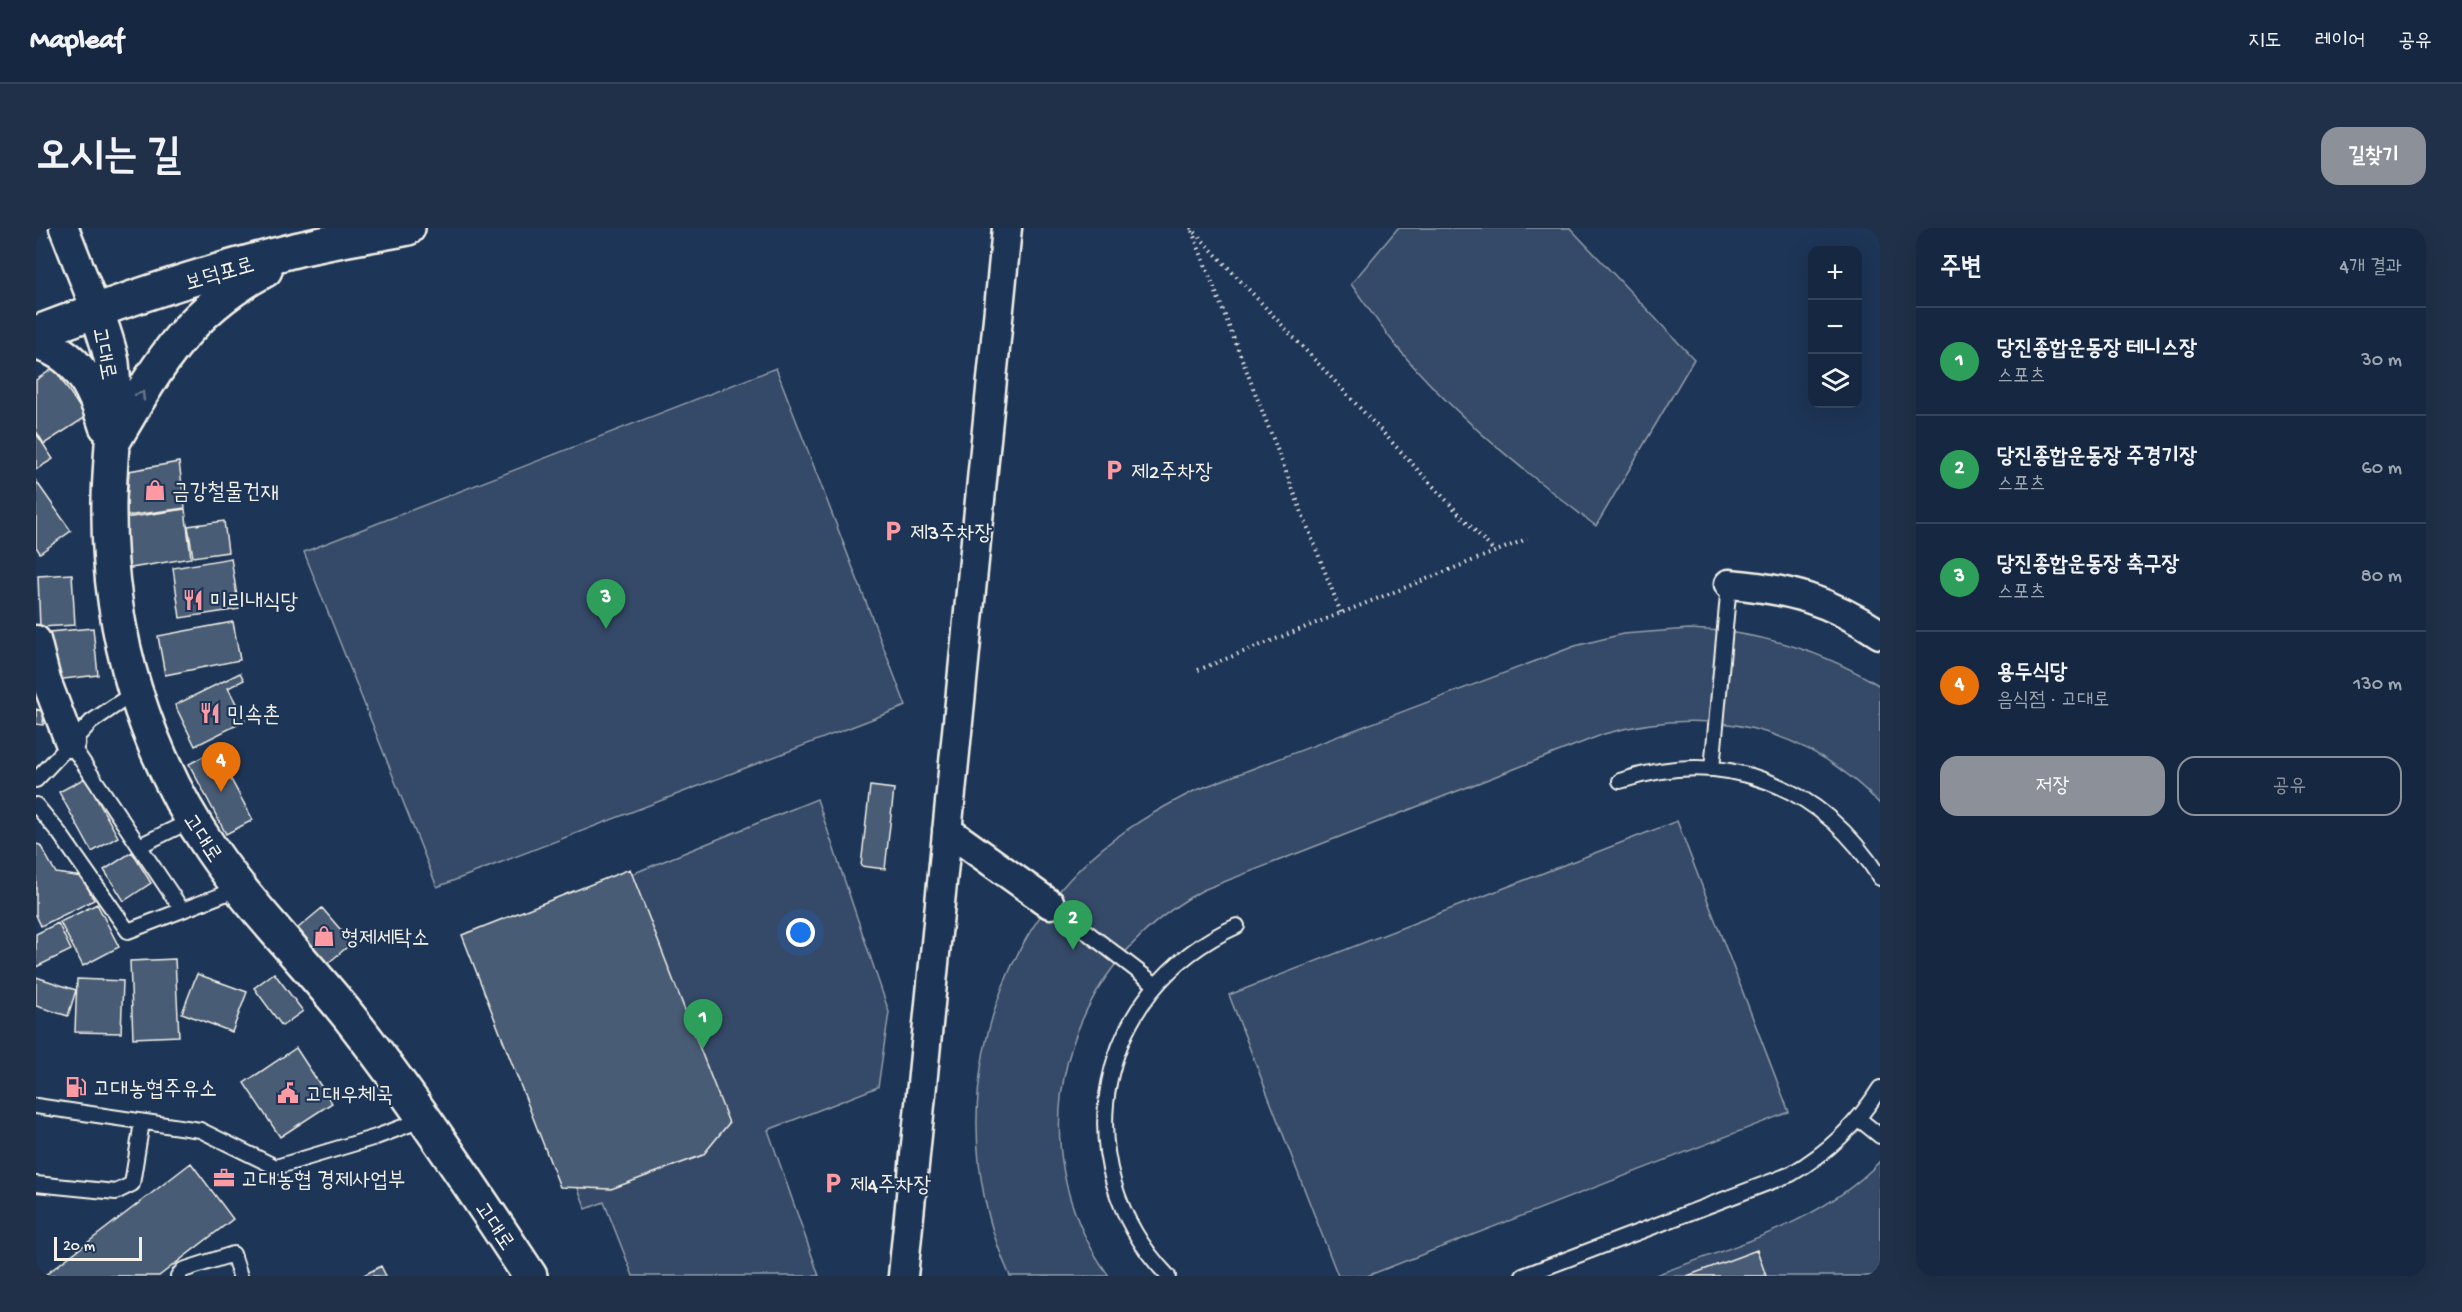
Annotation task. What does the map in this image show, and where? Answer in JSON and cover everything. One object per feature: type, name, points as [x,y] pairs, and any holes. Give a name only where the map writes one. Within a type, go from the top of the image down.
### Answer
[{"type":"street","points":[[64,228],[96,310]]},
{"type":"street","name":"보덕포로","points":[[36,333],[96,310],[194,278],[314,246],[408,228]]},
{"type":"street","points":[[903,1276],[1007,228]]},
{"type":"street","points":[[111,446],[151,379],[180,337],[205,310],[232,289],[314,246]]},
{"type":"street","name":"고대로","points":[[96,310],[111,362],[113,387],[109,535],[111,571],[122,641],[135,691],[160,759],[192,820],[240,888],[355,1024],[424,1119],[530,1276]]},
{"type":"street","points":[[36,343],[60,352],[82,372],[97,399],[111,446]]},
{"type":"street","points":[[1729,584],[1791,592],[1818,600],[1880,634]]},
{"type":"street","points":[[36,640],[46,680],[70,743]]},
{"type":"street","points":[[947,830],[1050,904]]},
{"type":"lane","points":[[1712,769],[1729,584]]},
{"type":"lane","points":[[36,780],[91,722],[135,691]]},
{"type":"lane","points":[[70,743],[183,910]]},
{"type":"lane","points":[[1620,781],[1665,770],[1712,769],[1765,780],[1813,805],[1854,841],[1880,878]]},
{"type":"lane","points":[[36,805],[60,834],[128,931],[240,888]]},
{"type":"lane","points":[[139,846],[192,820]]},
{"type":"lane","points":[[1050,904],[1156,985]]},
{"type":"lane","points":[[1168,1276],[1139,1241],[1121,1206],[1109,1169],[1105,1138],[1107,1091],[1114,1060],[1133,1017],[1156,985],[1189,953],[1237,926]]},
{"type":"lane","points":[[1523,1276],[1791,1174],[1830,1148],[1858,1119],[1880,1088]]},
{"type":"lane","points":[[36,1107],[200,1130],[276,1167],[376,1137],[424,1119]]},
{"type":"lane","points":[[1858,1119],[1880,1136]]},
{"type":"lane","points":[[36,1184],[116,1192],[132,1184],[142,1122]]},
{"type":"lane","points":[[178,1276],[183,1270],[233,1254],[240,1276]]},
{"type":"path","points":[[1191,228],[1494,551]]},
{"type":"path","points":[[1191,228],[1341,613]]},
{"type":"path","points":[[1198,670],[1527,538]]},
{"type":"shaded area","points":[[1398,228],[1570,228],[1694,359],[1596,526],[1517,464],[1466,420],[1397,347],[1351,284]]},
{"type":"shaded area","points":[[776,368],[906,706],[437,887],[304,552]]},
{"type":"shaded area","points":[[1689,629],[1740,634],[1788,645],[1835,662],[1880,686],[1880,804],[1851,777],[1820,756],[1787,739],[1752,728],[1716,723],[1680,722],[1642,725],[1604,734],[1203,890],[1155,923],[1116,964],[1086,1011],[1068,1062],[1060,1116],[1064,1171],[1080,1225],[1109,1276],[1010,1276],[990,1222],[979,1166],[977,1110],[983,1054],[998,999],[1021,948],[1052,900],[1091,858],[1140,821],[1194,791],[1575,646],[1623,634]]},
{"type":"shaded area","points":[[817,799],[889,1012],[878,1087],[768,1130],[819,1276],[633,1276],[604,1202],[586,1209],[479,936]]},
{"type":"shaded area","points":[[1677,821],[1789,1112],[1367,1276],[1338,1276],[1229,995]]},
{"type":"shaded area","points":[[1880,1161],[1880,1276],[1653,1276],[1744,1243],[1803,1217],[1857,1183]]},
{"type":"building","points":[[54,368],[86,417],[44,444],[36,431],[36,380]]},
{"type":"building","points":[[36,433],[53,459],[37,469],[36,467]]},
{"type":"building","points":[[179,462],[185,508],[126,516],[129,471]]},
{"type":"building","points":[[36,481],[71,531],[40,553],[36,547]]},
{"type":"building","points":[[185,509],[191,558],[125,569],[125,518]]},
{"type":"building","points":[[224,521],[228,552],[193,557],[188,526]]},
{"type":"building","points":[[231,558],[239,609],[180,618],[173,568]]},
{"type":"building","points":[[72,574],[75,625],[40,627],[38,576]]},
{"type":"building","points":[[233,622],[240,660],[165,675],[158,636]]},
{"type":"building","points":[[93,628],[98,675],[55,680],[49,632]]},
{"type":"building","name":"민속촌","points":[[240,673],[244,680],[228,688],[245,721],[195,746],[175,705]]},
{"type":"building","points":[[36,709],[44,712],[43,725],[36,724]]},
{"type":"building","points":[[215,750],[253,820],[226,834],[189,764]]},
{"type":"building","points":[[85,778],[118,837],[92,852],[59,792]]},
{"type":"building","points":[[870,786],[894,789],[885,869],[861,866]]},
{"type":"building","points":[[36,844],[40,845],[56,873],[82,877],[94,900],[41,926],[36,915]]},
{"type":"building","points":[[132,852],[151,883],[124,901],[104,870]]},
{"type":"building","points":[[630,869],[729,1123],[703,1155],[611,1189],[560,1187],[462,935]]},
{"type":"building","points":[[97,904],[119,947],[83,966],[60,922]]},
{"type":"building","points":[[322,908],[352,943],[327,964],[298,928]]},
{"type":"building","points":[[58,923],[71,950],[36,967],[36,934]]},
{"type":"building","points":[[175,959],[179,1036],[133,1038],[130,961]]},
{"type":"building","points":[[274,973],[303,1011],[282,1026],[254,988]]},
{"type":"building","points":[[197,974],[247,992],[232,1032],[182,1013]]},
{"type":"building","points":[[36,977],[76,990],[68,1016],[36,1006]]},
{"type":"building","points":[[77,979],[123,981],[121,1033],[75,1032]]},
{"type":"building","points":[[296,1048],[332,1103],[280,1137],[244,1083]]},
{"type":"building","points":[[191,1163],[233,1219],[159,1276],[44,1276]]},
{"type":"building","points":[[1757,1250],[1766,1276],[1687,1276]]},
{"type":"building","points":[[381,1266],[386,1276],[362,1276]]},
{"type":"place","name":"제2주차장","points":[[1114,470]]},
{"type":"place","name":"금강철물건재","points":[[155,490]]},
{"type":"place","name":"제3주차장","points":[[893,531]]},
{"type":"place","name":"미리내식당","points":[[193,600]]},
{"type":"place","name":"당진종합운동장 축구장","points":[[606,629]]},
{"type":"place","name":"민속촌","points":[[210,713]]},
{"type":"place","name":"용두식당","points":[[221,792]]},
{"type":"place","name":"형제세탁소","points":[[324,936]]},
{"type":"place","name":"당진종합운동장 주경기장","points":[[1073,950]]},
{"type":"place","name":"당진종합운동장 테니스장","points":[[703,1049]]},
{"type":"place","name":"고대농협주유소","points":[[76,1087]]},
{"type":"place","name":"고대우체국","points":[[288,1093]]},
{"type":"place","name":"고대농협 경제사업부","points":[[224,1178]]},
{"type":"place","name":"제4주차장","points":[[833,1183]]}]
